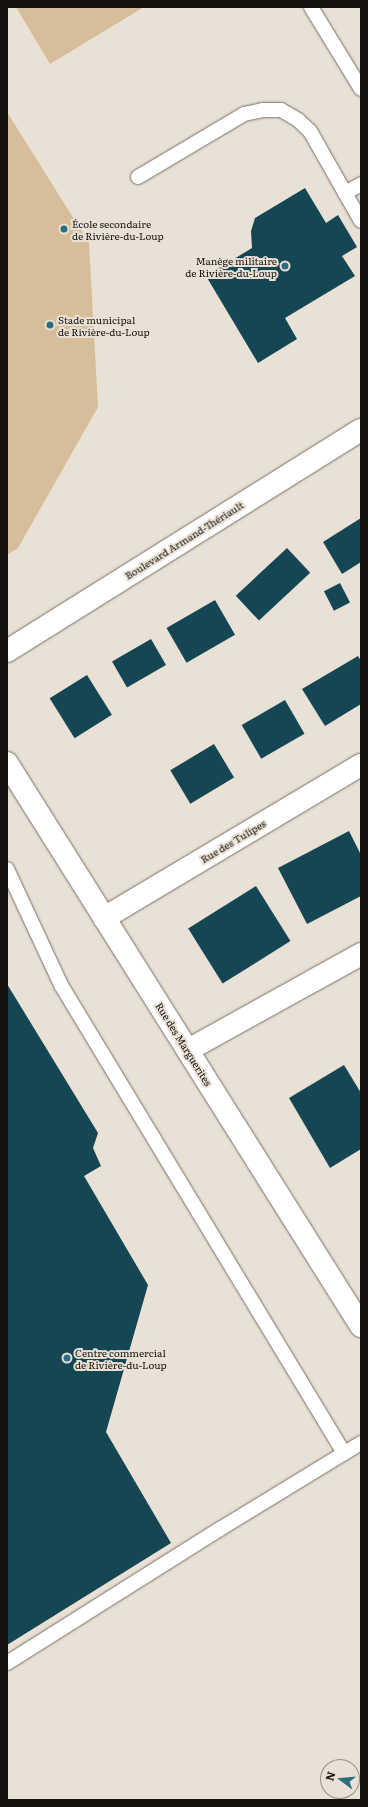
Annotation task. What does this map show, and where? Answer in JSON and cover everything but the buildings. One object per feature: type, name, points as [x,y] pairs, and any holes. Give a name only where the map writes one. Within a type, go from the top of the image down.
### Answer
[{"type":"street","name":"Boulevard Armand-Thériault","points":[[7,651],[361,430]]},
{"type":"street","name":"Rue des Marguerites","points":[[7,763],[361,1326]]},
{"type":"street","name":"Rue des Tulipes","points":[[104,918],[360,769]]},
{"type":"street","points":[[188,1050],[361,954]]},
{"type":"lane","points":[[311,7],[361,89]]},
{"type":"lane","points":[[138,178],[244,114],[263,110],[281,110],[298,120],[310,131],[361,221]]},
{"type":"lane","points":[[345,193],[361,184]]},
{"type":"lane","points":[[7,869],[23,899],[61,985],[344,1453]]},
{"type":"lane","points":[[7,1663],[361,1443]]},
{"type":"shaded area","points":[[16,7],[144,7],[50,64]]},
{"type":"shaded area","name":"Stade municipal de Rivière-du-Loup","points":[[7,112],[89,243],[98,407],[18,548],[7,555]]},
{"type":"place","name":"École secondaire de Rivière-du-Loup","points":[[64,229]]},
{"type":"place","name":"Manège militaire de Rivière-du-Loup","points":[[285,266]]},
{"type":"place","name":"Stade municipal de Rivière-du-Loup","points":[[50,325]]},
{"type":"place","name":"Centre commercial de Rivière-du-Loup","points":[[67,1358]]}]
